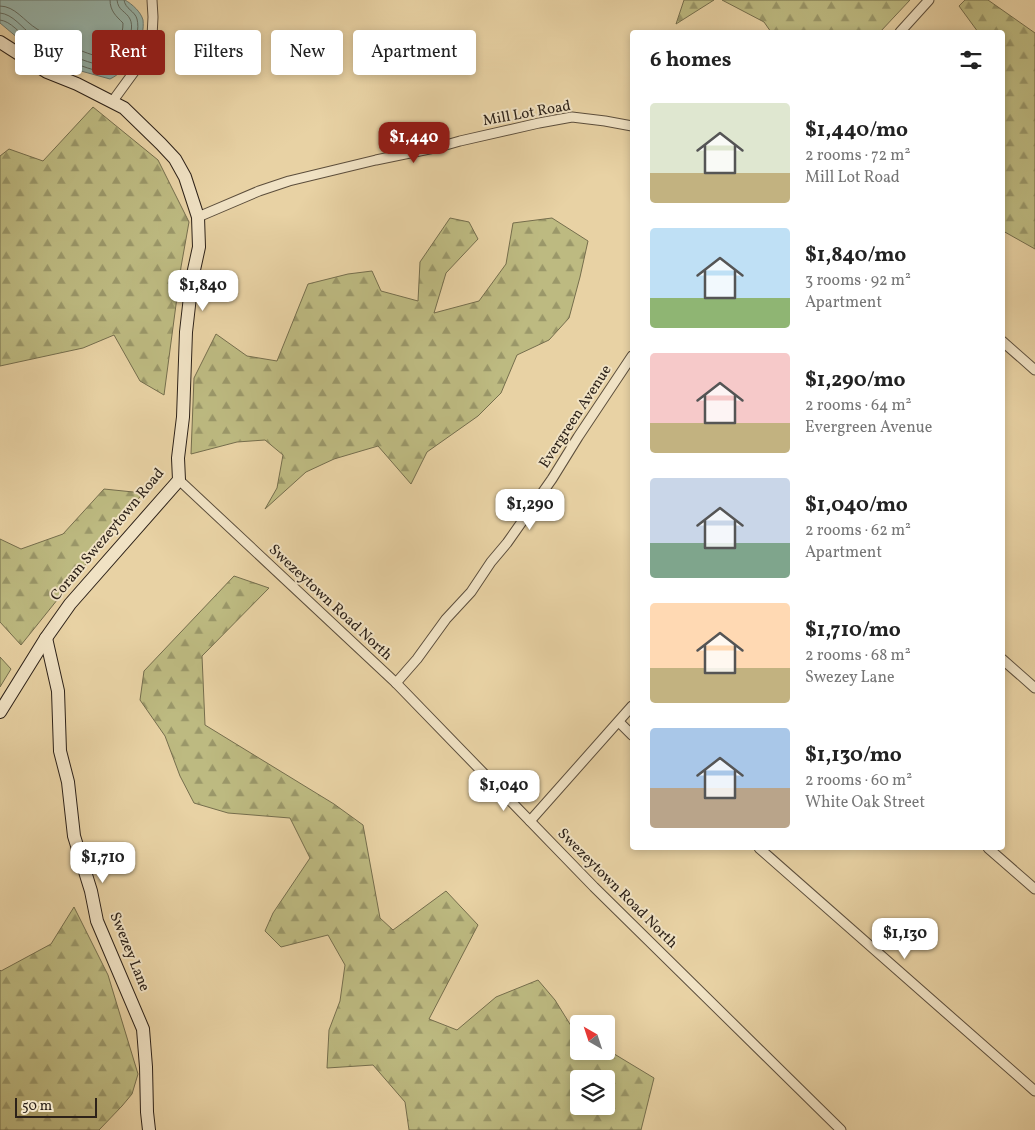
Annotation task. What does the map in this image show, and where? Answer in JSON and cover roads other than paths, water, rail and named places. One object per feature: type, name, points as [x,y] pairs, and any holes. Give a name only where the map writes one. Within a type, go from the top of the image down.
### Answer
[{"type":"street","points":[[112,102],[147,54],[152,37],[152,0]]},
{"type":"street","points":[[902,30],[929,0]]},
{"type":"street","name":"Coram Swezeytown Road","points":[[0,42],[47,72],[78,84],[124,108],[161,144],[175,159],[187,182],[198,217],[199,248],[192,279],[186,332],[178,458],[179,480],[70,604],[46,638],[0,712]]},
{"type":"street","name":"Mill Lot Road","points":[[198,217],[259,191],[289,181],[539,123],[572,117],[630,126]]},
{"type":"street","points":[[1005,344],[1035,370]]},
{"type":"street","name":"Evergreen Avenue","points":[[396,683],[418,659],[446,619],[470,592],[507,543],[552,479],[630,359]]},
{"type":"street","name":"Swezeytown Road North","points":[[179,480],[396,683],[622,914],[841,1130]]},
{"type":"street","name":"Swezey Lane","points":[[46,638],[58,691],[60,751],[68,782],[74,836],[91,891],[97,921],[143,1029],[147,1112],[150,1130]]},
{"type":"street","points":[[1005,662],[1035,688]]},
{"type":"street","points":[[530,821],[630,708]]},
{"type":"street","points":[[619,722],[630,733]]},
{"type":"street","points":[[761,850],[1035,1091]]},
{"type":"street","points":[[990,850],[1035,889]]},
{"type":"water","points":[[0,0],[125,0],[136,8],[142,17],[143,27],[143,30],[92,30],[92,74],[82,71],[82,30],[15,30],[15,36],[0,23]]},
{"type":"water","points":[[95,75],[116,75],[110,79]]}]
